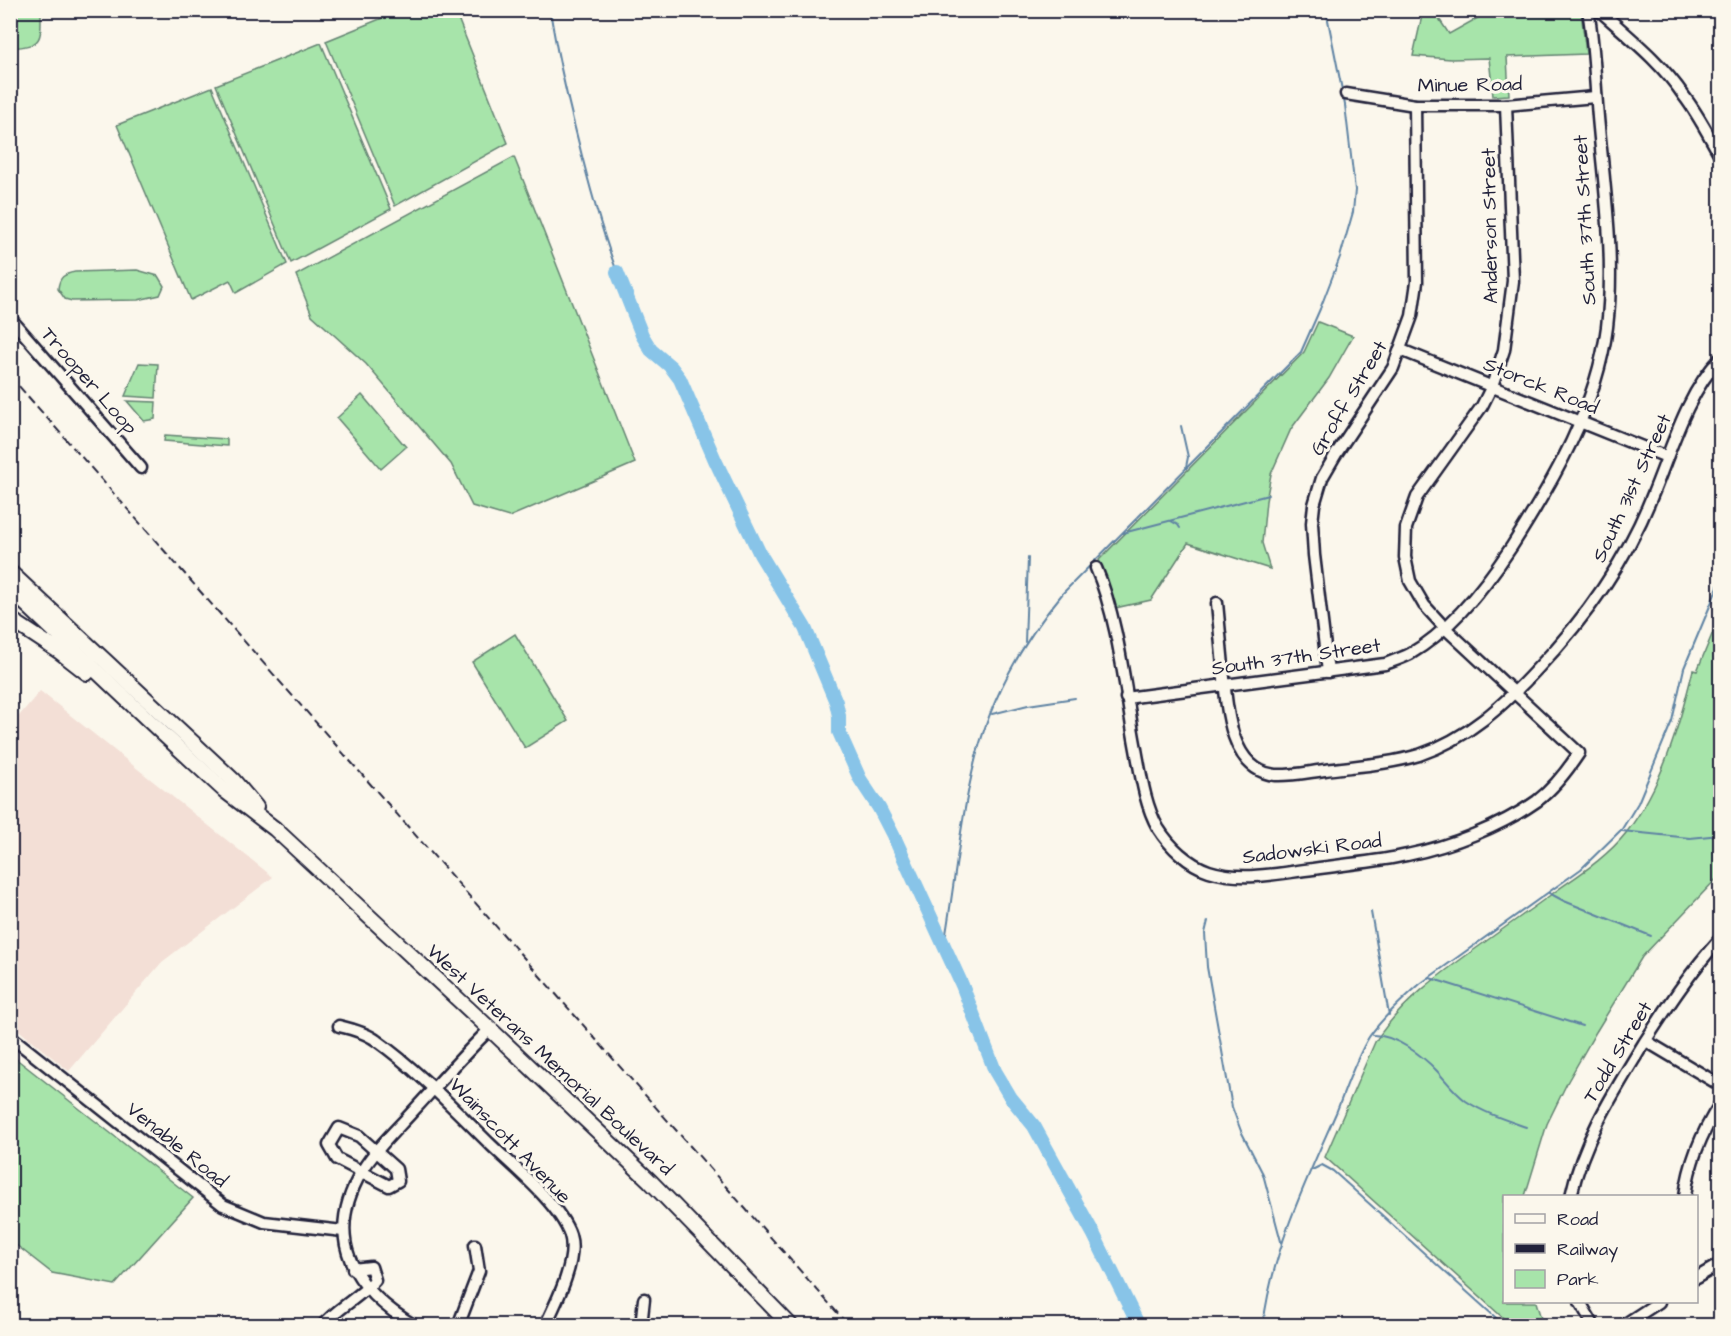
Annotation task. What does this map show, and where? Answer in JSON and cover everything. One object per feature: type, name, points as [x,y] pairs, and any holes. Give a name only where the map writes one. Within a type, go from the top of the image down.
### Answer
[{"type":"main road","name":"West Veterans Memorial Boulevard","points":[[10,572],[233,780],[275,829]]},
{"type":"main road","name":"West Veterans Memorial Boulevard","points":[[10,590],[224,790],[275,829],[490,1029],[651,1182],[791,1326]]},
{"type":"main road","points":[[10,620],[60,652],[160,731]]},
{"type":"street","name":"South 37th Street","points":[[1126,698],[1384,664],[1401,658],[1428,642],[1445,628],[1484,585],[1506,555],[1542,500],[1581,421],[1603,346],[1608,305],[1606,204],[1592,31],[1588,10]]},
{"type":"street","points":[[1599,10],[1651,56],[1670,78],[1684,95],[1720,155]]},
{"type":"street","name":"Minue Road","points":[[1346,94],[1415,105],[1506,105],[1596,97]]},
{"type":"street","name":"Groff Street","points":[[1328,672],[1314,555],[1312,523],[1314,505],[1322,478],[1393,368],[1412,316],[1417,282],[1415,105]]},
{"type":"street","name":"Anderson Street","points":[[1506,105],[1513,281],[1504,350],[1492,386],[1482,406],[1417,497],[1406,528],[1405,557],[1410,581],[1424,605],[1445,628],[1579,753]]},
{"type":"street","name":"Trooper Loop","points":[[10,318],[141,468]]},
{"type":"street","name":"Storck Road","points":[[1401,350],[1667,457]]},
{"type":"street","name":"South 31st Street","points":[[1217,603],[1229,720],[1239,749],[1248,761],[1274,775],[1377,763],[1419,755],[1469,731],[1515,694],[1562,644],[1597,599],[1614,572],[1652,498],[1667,457],[1696,393],[1720,359]]},
{"type":"street","name":"Sadowski Road","points":[[1096,568],[1114,625],[1145,793],[1158,827],[1168,842],[1184,857],[1210,872],[1255,877],[1407,855],[1452,843],[1515,814],[1538,800],[1560,780],[1579,753]]},
{"type":"street","name":"Todd Street","points":[[1570,1195],[1595,1126],[1664,1009],[1701,959],[1720,939]]},
{"type":"street","name":"Wainscott Avenue","points":[[339,1026],[376,1040],[433,1089],[539,1191],[558,1213],[570,1235],[571,1251],[565,1278],[545,1326]]},
{"type":"street","points":[[415,1326],[392,1312],[367,1289],[353,1269],[344,1231],[345,1213],[361,1173],[376,1152],[490,1029]]},
{"type":"street","name":"Venable Road","points":[[10,1036],[223,1205],[264,1222],[344,1231]]},
{"type":"street","points":[[1646,1041],[1720,1085]]},
{"type":"street","points":[[1685,1195],[1691,1165],[1700,1139],[1720,1104]]},
{"type":"street","points":[[339,1128],[359,1136],[376,1152],[396,1169],[398,1181],[388,1186],[361,1173],[337,1158],[329,1145],[339,1128]]},
{"type":"street","points":[[458,1326],[479,1271],[475,1245]]},
{"type":"street","points":[[1698,1274],[1720,1264]]},
{"type":"street","points":[[322,1326],[330,1316],[367,1289],[375,1280],[370,1267],[353,1269]]},
{"type":"street","points":[[641,1326],[644,1299]]},
{"type":"street","points":[[1581,1303],[1594,1326]]},
{"type":"street","points":[[1622,1326],[1657,1303]]},
{"type":"shaded area","points":[[40,691],[273,877],[162,962],[69,1071],[11,1024],[11,715],[19,716]]},
{"type":"green space","points":[[11,10],[41,11],[40,35],[35,43],[11,48]]},
{"type":"green space","points":[[402,10],[455,11],[508,143],[395,206],[326,41]]},
{"type":"green space","points":[[1423,11],[1434,11],[1449,34],[1490,11],[1581,11],[1586,54],[1507,57],[1509,95],[1493,96],[1489,58],[1451,59],[1413,56]]},
{"type":"green space","points":[[321,43],[391,209],[291,263],[216,85]]},
{"type":"green space","points":[[212,87],[287,264],[236,293],[230,280],[191,300],[117,125]]},
{"type":"green space","points":[[514,157],[635,463],[509,517],[472,506],[451,464],[366,364],[312,315],[296,275]]},
{"type":"green space","points":[[137,270],[158,276],[164,286],[160,295],[138,300],[72,301],[65,299],[58,289],[65,275],[75,272]]},
{"type":"green space","points":[[1318,322],[1353,336],[1329,378],[1291,429],[1271,474],[1262,543],[1270,569],[1188,543],[1151,600],[1115,608],[1099,560],[1304,352]]},
{"type":"green space","points":[[139,363],[158,364],[156,398],[125,396]]},
{"type":"green space","points":[[362,395],[406,447],[381,469],[337,418]]},
{"type":"green space","points":[[127,401],[156,402],[155,419],[144,421]]},
{"type":"green space","points":[[165,435],[227,439],[227,446],[164,441]]},
{"type":"green space","points":[[1720,615],[1720,875],[1642,957],[1568,1081],[1547,1124],[1525,1195],[1503,1195],[1503,1303],[1536,1303],[1543,1325],[1511,1325],[1325,1157],[1375,1042],[1409,1001],[1450,968],[1593,865],[1626,833],[1650,796],[1659,776],[1682,713],[1693,670],[1697,671]]},
{"type":"green space","points":[[515,634],[568,721],[525,748],[472,662]]},
{"type":"green space","points":[[10,1054],[193,1198],[115,1285],[52,1273],[11,1241]]},
{"type":"waterway","points":[[550,10],[582,157],[617,272]]},
{"type":"waterway","points":[[944,946],[970,780],[983,734],[1010,670],[1048,611],[1063,593],[1301,352],[1320,309],[1340,257],[1353,212],[1355,190],[1345,105],[1326,10]]},
{"type":"waterway","points":[[617,272],[642,335],[651,350],[671,367],[680,379],[715,460],[760,554],[805,628],[836,702],[839,732],[860,779],[879,808],[896,841],[962,985],[995,1071],[1011,1098],[1034,1126],[1093,1233],[1139,1326]]},
{"type":"waterway","points":[[1181,426],[1188,457],[1186,467]]},
{"type":"waterway","points":[[1716,470],[1720,472]]},
{"type":"waterway","points":[[1123,533],[1268,495]]},
{"type":"waterway","points":[[1171,521],[1180,528]]},
{"type":"waterway","points":[[1025,642],[1028,558]]},
{"type":"waterway","points":[[1263,1326],[1267,1298],[1282,1244],[1313,1164],[1369,1037],[1386,1016],[1420,984],[1581,869],[1622,829],[1638,803],[1672,721],[1684,668],[1720,582]]},
{"type":"waterway","points":[[992,714],[1028,705],[1075,698]]},
{"type":"waterway","points":[[1622,831],[1690,838],[1720,835]]},
{"type":"waterway","points":[[1549,893],[1651,936]]},
{"type":"waterway","points":[[1371,912],[1389,1015]]},
{"type":"waterway","points":[[1208,921],[1205,933],[1207,967],[1232,1107],[1241,1131],[1263,1174],[1282,1245]]},
{"type":"waterway","points":[[1430,978],[1582,1026]]},
{"type":"waterway","points":[[1373,1035],[1390,1038],[1416,1053],[1466,1101],[1495,1116],[1526,1127]]},
{"type":"waterway","points":[[1312,1170],[1322,1165],[1333,1171],[1505,1326]]},
{"type":"railway","points":[[10,376],[849,1326]]}]
